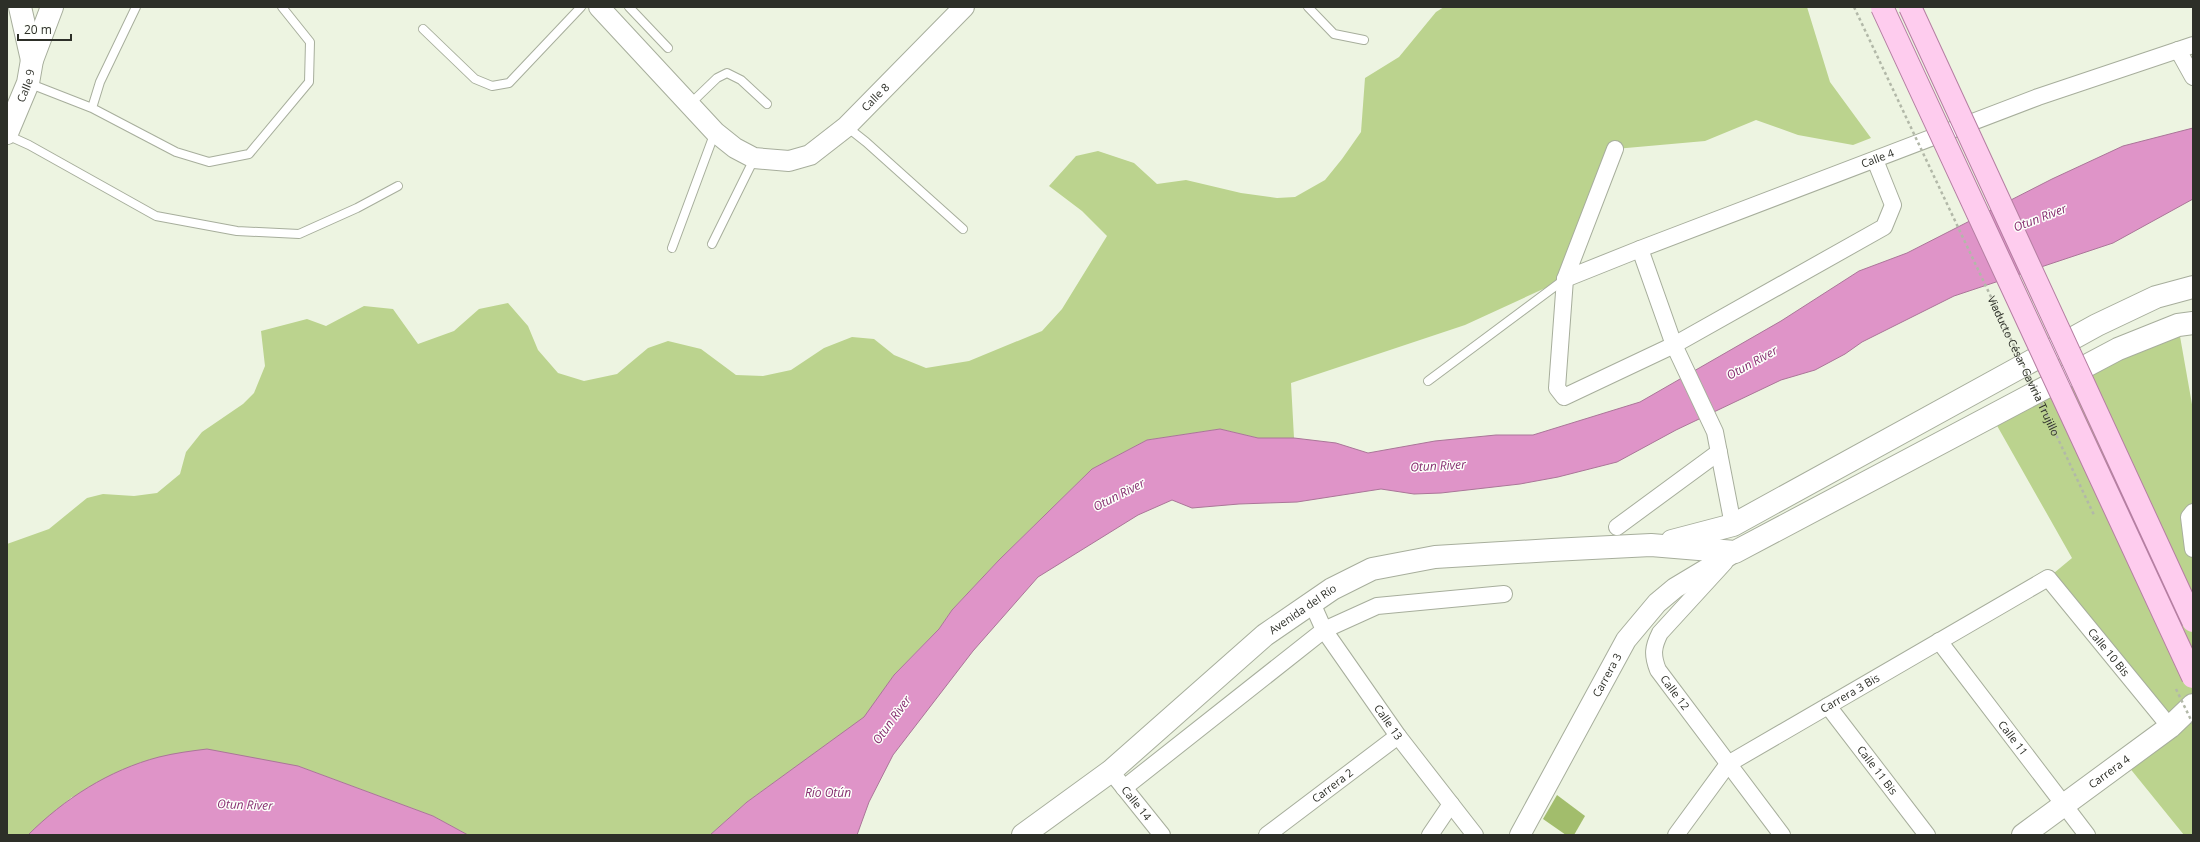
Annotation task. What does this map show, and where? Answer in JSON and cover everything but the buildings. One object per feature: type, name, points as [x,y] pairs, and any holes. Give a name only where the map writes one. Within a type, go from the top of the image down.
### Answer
[{"type":"main road","name":"Calle 9","points":[[20,7],[32,60]]},
{"type":"main road","name":"Calle 9","points":[[7,134],[28,83],[32,60],[52,7]]},
{"type":"main road","name":"Viaducto César Gaviria Trujillo","points":[[1882,7],[2183,679]]},
{"type":"main road","points":[[1910,7],[2193,621]]},
{"type":"main road","points":[[1651,545],[1733,525],[2097,325],[2156,297],[2193,287]]},
{"type":"main road","points":[[1651,545],[1735,552],[2118,349],[2178,325],[2193,323]]},
{"type":"main road","name":"Avenida del Río","points":[[1023,835],[1117,779],[1265,635],[1332,589],[1372,569],[1414,560],[1651,545]]},
{"type":"main road","name":"Carrera 4","points":[[2023,835],[2170,727],[2193,705]]},
{"type":"street","points":[[599,7],[715,132],[735,148],[763,160]]},
{"type":"street","name":"Calle 8","points":[[763,160],[789,162],[810,155],[846,126],[956,9]]},
{"type":"street","name":"Calle 4","points":[[1565,279],[2038,97],[2193,45]]},
{"type":"street","points":[[2178,50],[2193,76]]},
{"type":"street","points":[[1615,149],[1565,279],[1557,388],[1564,397],[1674,345],[1884,227],[1893,205],[1875,160]]},
{"type":"street","points":[[1640,249],[1674,345],[1715,432],[1733,525]]},
{"type":"street","points":[[1617,527],[1720,452]]},
{"type":"street","points":[[2193,512],[2189,517],[2193,549]]},
{"type":"street","name":"Calle 12","points":[[1735,552],[1660,633],[1653,648],[1654,660],[1658,670],[1782,835]]},
{"type":"street","name":"Carrera 3","points":[[1520,835],[1626,640],[1657,603],[1675,588],[1735,552]]},
{"type":"street","name":"Carrera 3 Bis","points":[[1676,835],[1728,764],[2048,578]]},
{"type":"street","name":"Calle 10 Bis","points":[[2048,578],[2170,727]]},
{"type":"street","points":[[1117,779],[1324,630],[1377,606],[1504,594]]},
{"type":"street","name":"Calle 13","points":[[1312,603],[1324,630],[1398,736],[1475,835]]},
{"type":"street","name":"Calle 11","points":[[1939,641],[2087,835]]},
{"type":"street","name":"Calle 11 Bis","points":[[1828,706],[1926,835]]},
{"type":"street","name":"Carrera 2","points":[[1268,835],[1398,736]]},
{"type":"street","name":"Calle 14","points":[[1117,779],[1162,835]]},
{"type":"street","points":[[1430,835],[1451,804]]},
{"type":"lane","points":[[92,108],[100,82],[136,7]]},
{"type":"lane","points":[[28,83],[92,108],[176,152],[209,162],[249,154],[309,82],[310,42],[282,7]]},
{"type":"lane","points":[[423,29],[474,79],[492,86],[509,83],[581,7]]},
{"type":"lane","points":[[630,7],[668,48]]},
{"type":"lane","points":[[1308,7],[1334,34],[1364,40]]},
{"type":"lane","points":[[689,105],[717,78],[727,74],[741,80],[768,104]]},
{"type":"lane","points":[[846,126],[866,142],[963,229]]},
{"type":"lane","points":[[672,248],[715,132]]},
{"type":"lane","points":[[7,134],[156,216],[237,231],[299,234],[357,208],[398,186]]},
{"type":"lane","points":[[712,244],[763,160]]},
{"type":"lane","points":[[1428,381],[1565,279]]},
{"type":"path","name":"Viaducto César Gaviria Trujillo","points":[[1854,7],[2095,516]]},
{"type":"path","points":[[2183,679],[2193,724]]},
{"type":"green space","points":[[1444,7],[1807,7],[1830,82],[1871,138],[1853,145],[1798,135],[1756,120],[1705,141],[1615,149],[1565,279],[1465,325],[1291,383],[1294,438],[1258,438],[1220,429],[1147,440],[1092,469],[999,560],[952,610],[939,629],[894,675],[865,717],[747,802],[710,835],[468,835],[433,816],[298,766],[72,797],[28,835],[7,835],[7,544],[49,529],[87,498],[103,494],[134,496],[157,493],[180,474],[186,452],[202,432],[243,404],[254,393],[265,366],[261,331],[307,319],[326,326],[364,306],[393,309],[418,344],[454,331],[479,309],[508,303],[528,326],[538,350],[558,373],[584,381],[617,374],[648,348],[668,341],[701,349],[736,375],[763,376],[791,370],[824,348],[852,337],[874,339],[894,355],[926,368],[969,361],[1042,331],[1062,309],[1107,236],[1082,211],[1049,186],[1076,156],[1098,151],[1134,163],[1157,184],[1186,180],[1241,193],[1277,198],[1295,197],[1325,180],[1361,132],[1365,78],[1399,57],[1436,12]]},
{"type":"green space","points":[[2178,325],[2193,410],[2193,835],[2184,835],[2124,761],[2170,727],[2048,578],[2072,558],[1991,415]]},
{"type":"water","name":"Río Otún","points":[[2193,128],[2193,199],[2113,243],[1954,296],[1862,342],[1845,354],[1815,370],[1781,380],[1676,430],[1617,462],[1558,477],[1520,484],[1441,493],[1414,494],[1381,489],[1297,502],[1239,504],[1192,508],[1172,500],[1138,515],[1038,577],[973,651],[893,755],[869,802],[857,835],[710,835],[747,802],[864,717],[894,675],[939,629],[952,610],[999,560],[1092,469],[1147,440],[1220,429],[1258,438],[1294,438],[1336,443],[1368,453],[1435,441],[1496,435],[1533,435],[1640,402],[1781,321],[1859,271],[1907,253],[2052,179],[2123,146]]},
{"type":"water","name":"Otun River","points":[[207,749],[298,766],[433,816],[468,835],[28,835],[57,809],[88,787],[105,778],[140,763],[159,757]]}]
